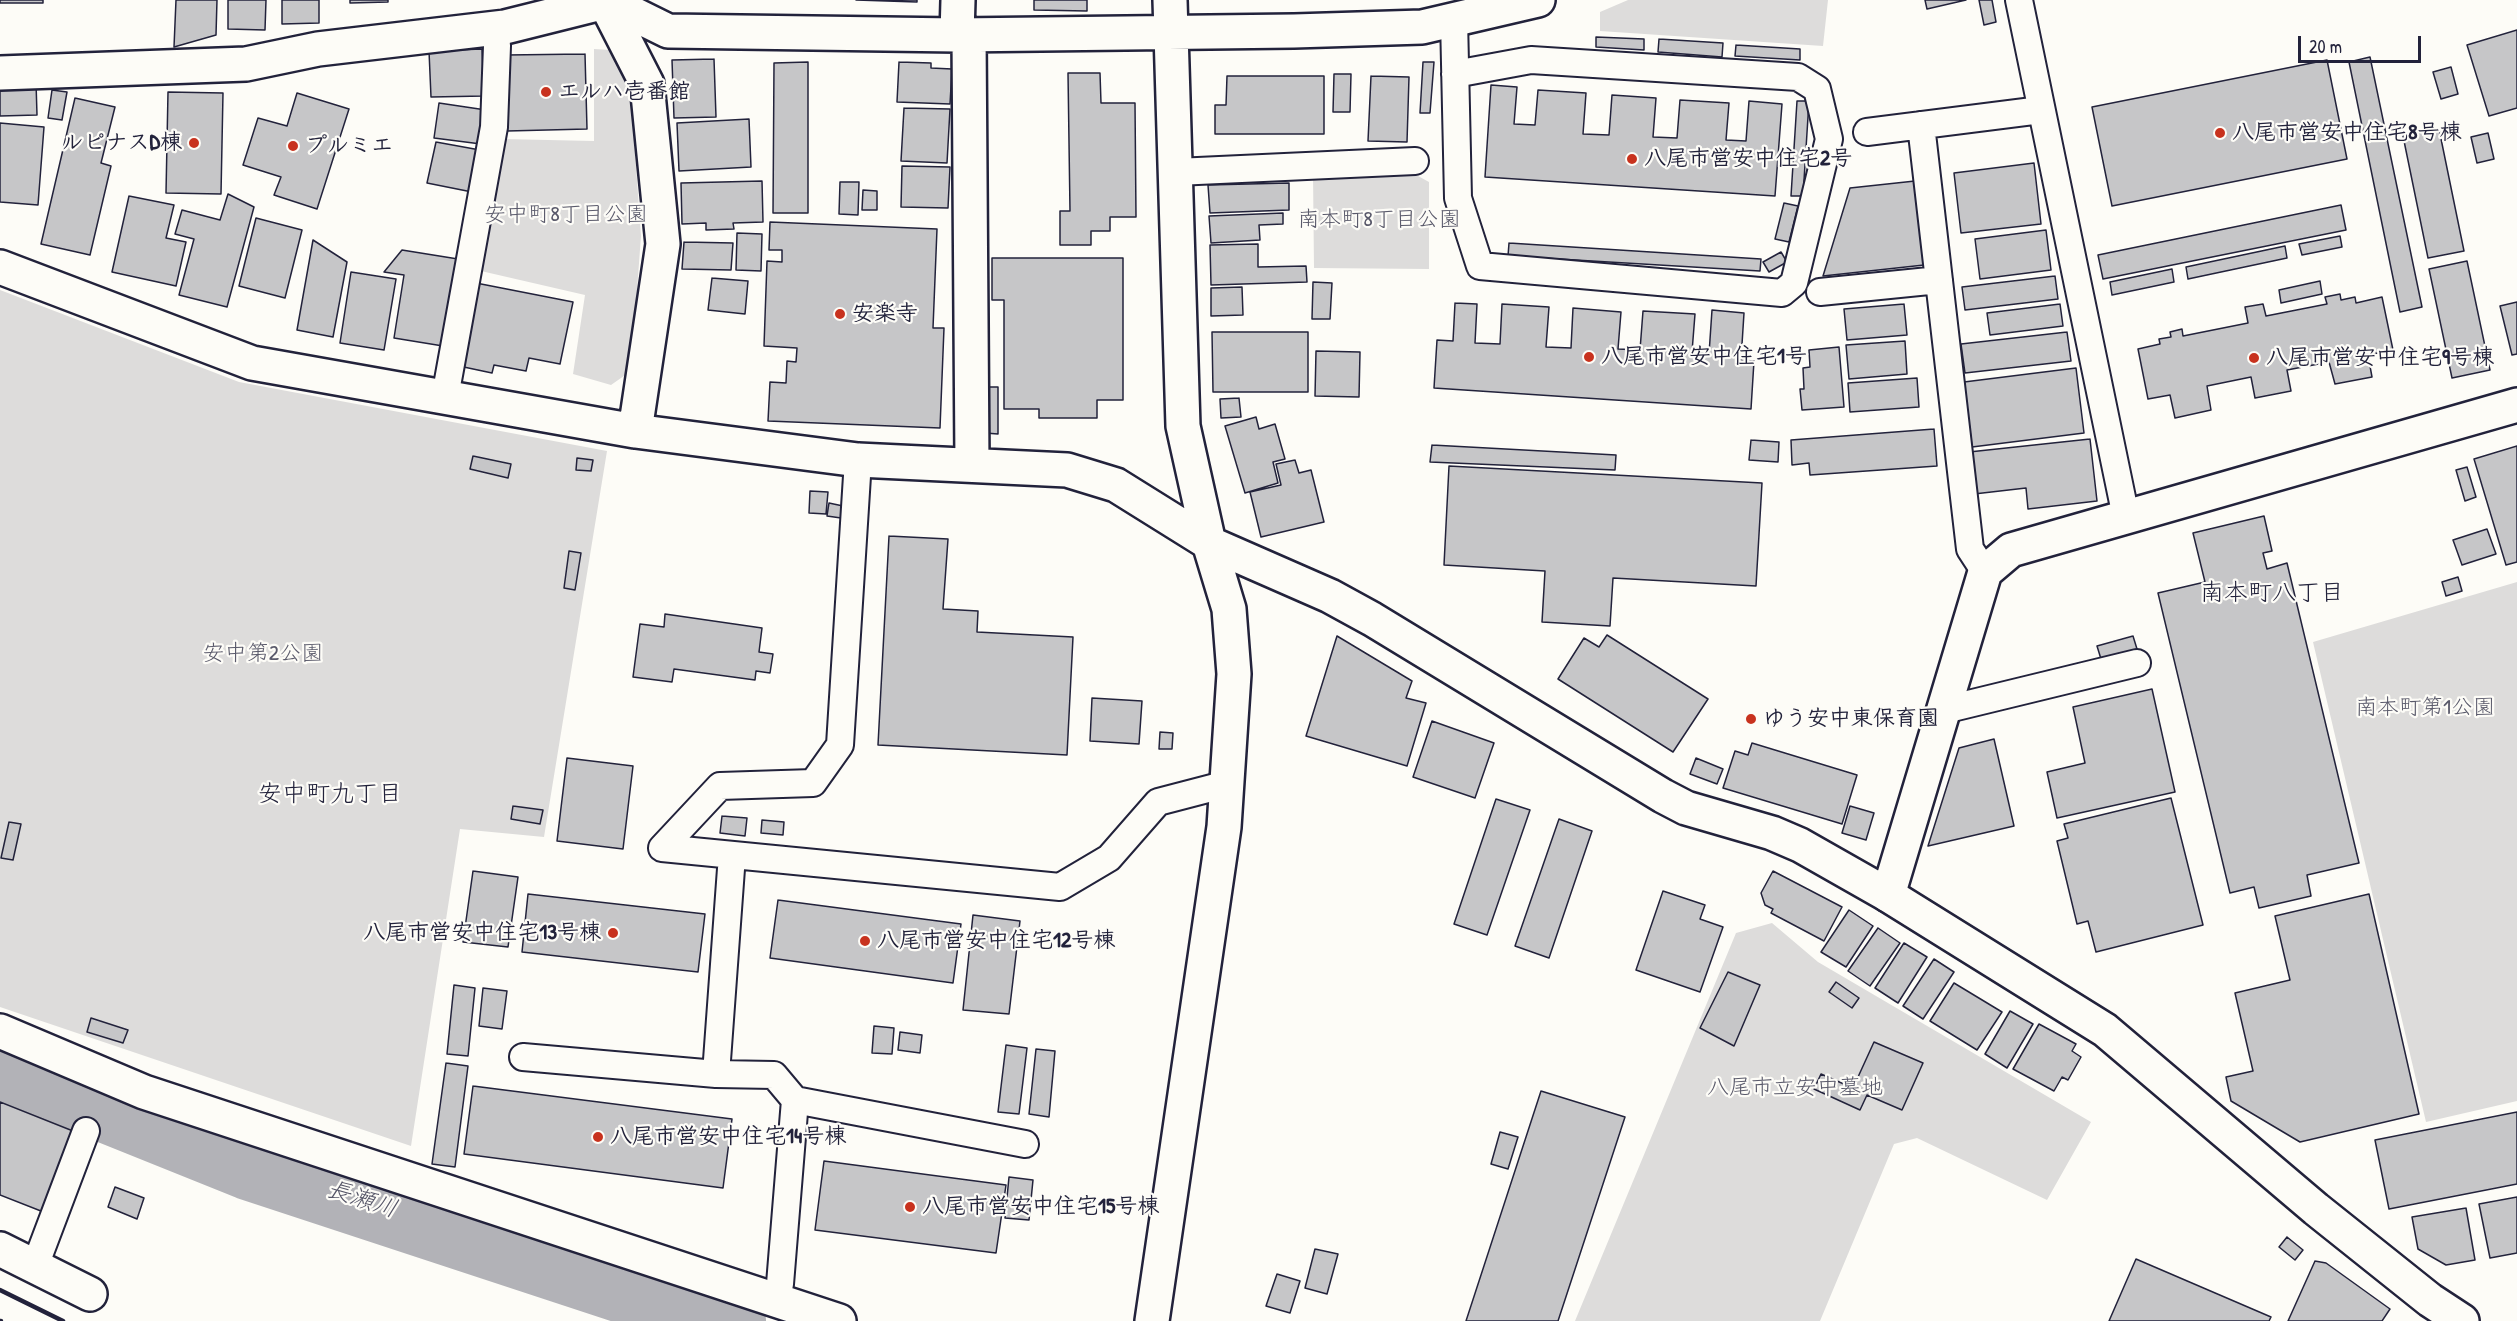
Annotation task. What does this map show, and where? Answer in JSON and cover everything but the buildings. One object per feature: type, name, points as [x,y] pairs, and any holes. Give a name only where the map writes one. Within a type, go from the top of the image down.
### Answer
[{"type":"street","points":[[958,0],[963,35],[972,465]]},
{"type":"street","points":[[1152,1321],[1224,827],[1234,674],[1229,609],[1209,543],[1183,426],[1170,0]]},
{"type":"street","points":[[0,73],[246,64],[318,49],[495,28],[605,1],[668,31],[963,35],[1422,27],[1538,0]]},
{"type":"street","points":[[605,1],[647,84],[663,244],[635,431]]},
{"type":"street","points":[[0,267],[252,363],[635,431],[858,460],[1067,470],[1116,484],[1209,543],[1330,596],[1372,619],[1686,808],[1781,837],[1888,895],[2105,1030],[2316,1209],[2430,1300],[2462,1321]]},
{"type":"street","points":[[1888,895],[1985,573],[2011,550],[2517,405]]},
{"type":"street","points":[[0,1031],[144,1092],[839,1321]]},
{"type":"street","points":[[0,1249],[90,1294]]},
{"type":"lane","points":[[2019,0],[2126,517]]},
{"type":"lane","points":[[1454,19],[1455,74],[1458,198],[1479,266],[1782,293],[1794,283],[1828,139],[1817,89],[1798,77],[1531,60],[1455,74]]},
{"type":"lane","points":[[445,397],[494,127],[497,46],[495,28]]},
{"type":"lane","points":[[1867,132],[2041,110]]},
{"type":"lane","points":[[1922,125],[1970,549],[1985,573]]},
{"type":"lane","points":[[1176,172],[1415,161]]},
{"type":"lane","points":[[1820,292],[1939,280]]},
{"type":"lane","points":[[858,460],[840,745],[813,783],[720,786],[662,849],[1060,887],[1109,858],[1158,802],[1227,784]]},
{"type":"lane","points":[[1944,710],[2137,663]]},
{"type":"lane","points":[[716,1074],[732,855]]},
{"type":"lane","points":[[523,1057],[716,1074],[774,1076],[795,1100],[1025,1144]]},
{"type":"lane","points":[[780,1284],[795,1100]]},
{"type":"lane","points":[[35,1266],[86,1131]]},
{"type":"green space","points":[[1628,0],[1828,0],[1823,46],[1600,31],[1600,12]]},
{"type":"green space","name":"安中町8丁目公園","points":[[594,49],[611,50],[629,68],[641,236],[631,371],[611,385],[573,374],[585,295],[481,271],[502,139],[594,141]]},
{"type":"green space","name":"南本町8丁目公園","points":[[1407,170],[1429,182],[1429,269],[1314,268],[1313,174]]},
{"type":"green space","name":"安中第2公園","points":[[0,290],[239,382],[607,451],[544,837],[460,829],[411,1146],[0,1007]]},
{"type":"green space","name":"南本町第1公園","points":[[2517,582],[2517,1101],[2426,1122],[2313,642]]},
{"type":"green space","name":"八尾市立安中墓地","points":[[1772,923],[1818,962],[2091,1122],[2047,1200],[1917,1138],[1894,1144],[1820,1321],[1575,1321],[1736,933]]},
{"type":"waterway","name":"長瀬川","points":[[0,1063],[249,1163],[729,1321]]},
{"type":"railway","points":[[0,1290],[63,1321]]},
{"type":"place","name":"エルハ壱番館","points":[[546,92]]},
{"type":"place","name":"八尾市営安中住宅8号棟","points":[[2220,133]]},
{"type":"place","name":"ルピナスD棟","points":[[194,143]]},
{"type":"place","name":"プルミエ","points":[[293,146]]},
{"type":"place","name":"八尾市営安中住宅2号","points":[[1632,159]]},
{"type":"place","name":"安楽寺","points":[[840,314]]},
{"type":"place","name":"八尾市営安中住宅1号","points":[[1589,357]]},
{"type":"place","name":"八尾市営安中住宅9号棟","points":[[2254,358]]},
{"type":"place","name":"ゆう安中東保育園","points":[[1751,719]]},
{"type":"place","name":"八尾市営安中住宅13号棟","points":[[613,933]]},
{"type":"place","name":"八尾市営安中住宅12号棟","points":[[865,941]]},
{"type":"place","name":"八尾市営安中住宅14号棟","points":[[598,1137]]},
{"type":"place","name":"八尾市営安中住宅15号棟","points":[[910,1207]]},
{"type":"district","name":"南本町八丁目","points":[[2272,594]]},
{"type":"district","name":"安中町九丁目","points":[[330,795]]}]
